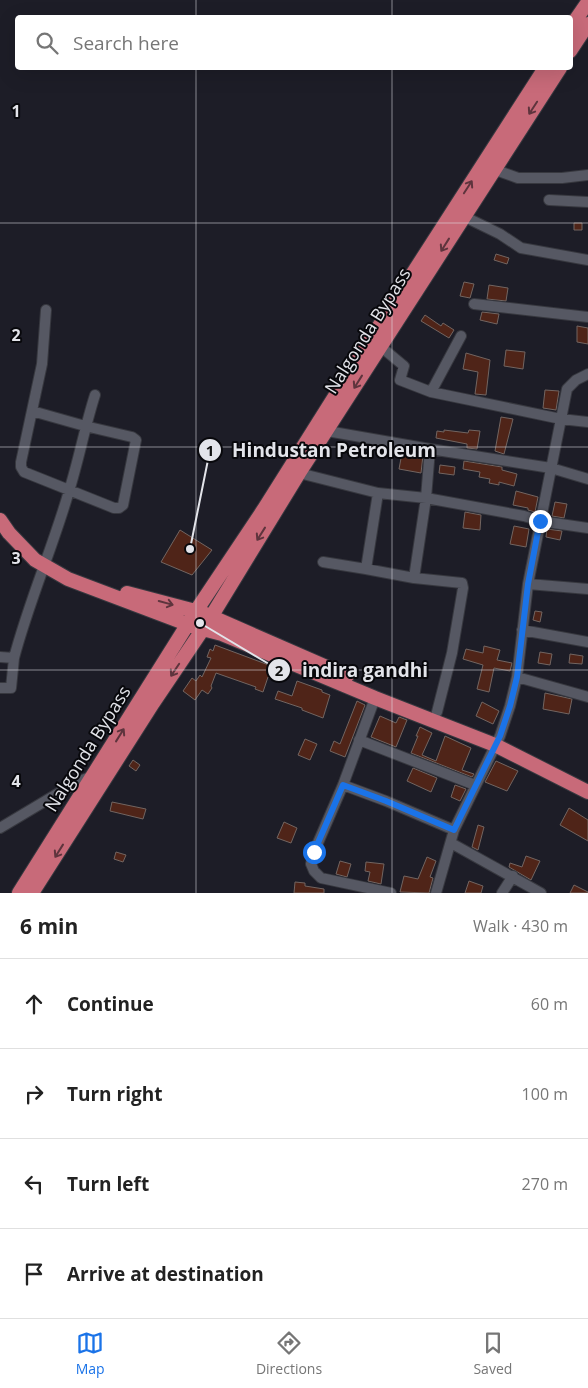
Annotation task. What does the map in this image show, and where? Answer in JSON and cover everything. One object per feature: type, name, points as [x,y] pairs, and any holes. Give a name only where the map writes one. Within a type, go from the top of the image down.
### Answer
[{"type":"highway","points":[[573,24],[588,2]]},
{"type":"highway","points":[[573,46],[588,24]]},
{"type":"highway","name":"Nalgonda Bypass","points":[[19,893],[196,611],[264,510],[388,312],[544,70]]},
{"type":"highway","name":"Nalgonda Bypass","points":[[32,893],[152,703],[211,617],[299,473],[493,169],[559,70]]},
{"type":"highway","points":[[2,528],[35,560],[68,579],[188,624],[222,634],[375,698],[497,741],[588,792]]},
{"type":"highway","points":[[84,584],[104,586],[196,611],[351,678],[437,712],[588,781]]},
{"type":"street","points":[[493,169],[518,178],[562,178],[588,175]]},
{"type":"street","points":[[549,200],[588,202]]},
{"type":"street","points":[[463,216],[500,234],[522,248],[588,260]]},
{"type":"street","points":[[474,304],[588,317]]},
{"type":"street","points":[[32,411],[132,437],[136,440],[122,504],[119,508],[114,508],[24,472],[21,467],[32,411],[44,355],[46,310]]},
{"type":"street","points":[[431,392],[461,336]]},
{"type":"street","points":[[380,346],[404,366],[400,380],[431,392],[561,419],[588,422]]},
{"type":"street","points":[[436,893],[454,830],[497,741],[510,706],[517,677],[528,584],[567,389],[576,380],[588,374]]},
{"type":"street","points":[[0,688],[11,688],[14,658],[25,618],[70,490],[85,426],[95,395]]},
{"type":"street","points":[[327,430],[430,449],[551,468],[588,479]]},
{"type":"street","points":[[414,578],[426,498],[430,449]]},
{"type":"street","points":[[299,473],[378,493],[426,498],[524,516],[540,521],[588,528]]},
{"type":"street","points":[[366,570],[378,493]]},
{"type":"street","points":[[323,562],[414,578],[462,583],[463,588],[452,653],[437,712]]},
{"type":"street","points":[[528,584],[588,589]]},
{"type":"street","points":[[522,630],[588,642]]},
{"type":"street","points":[[0,657],[14,658]]},
{"type":"street","points":[[517,677],[588,697]]},
{"type":"street","points":[[375,698],[343,785],[314,852],[311,864],[314,871],[321,878],[391,893]]},
{"type":"street","points":[[360,740],[475,785]]},
{"type":"street","points":[[0,828],[77,782],[94,776]]},
{"type":"street","points":[[343,785],[454,830]]},
{"type":"street","points":[[451,843],[541,893]]},
{"type":"street","points":[[502,893],[513,876]]},
{"type":"street","points":[[339,893],[340,882]]},
{"type":"building","points":[[574,223],[582,223],[582,230],[574,230]]},
{"type":"building","points":[[496,254],[509,258],[507,264],[494,260]]},
{"type":"building","points":[[464,282],[474,284],[470,298],[460,296]]},
{"type":"building","points":[[489,285],[508,288],[506,301],[487,299]]},
{"type":"building","points":[[482,312],[499,314],[497,324],[480,320]]},
{"type":"building","points":[[425,315],[441,326],[443,323],[454,330],[449,338],[421,321]]},
{"type":"building","points":[[577,326],[588,328],[588,344],[577,342]]},
{"type":"building","points":[[506,350],[525,352],[523,369],[504,366]]},
{"type":"building","points":[[466,353],[490,360],[486,395],[475,394],[478,372],[463,369]]},
{"type":"building","points":[[545,390],[559,391],[556,410],[543,408]]},
{"type":"building","points":[[501,417],[513,419],[504,454],[495,451]]},
{"type":"building","points":[[444,430],[468,433],[469,430],[480,431],[477,449],[467,448],[467,444],[436,438],[437,431],[444,432]]},
{"type":"building","points":[[402,453],[423,455],[421,473],[399,469]]},
{"type":"building","points":[[464,461],[502,467],[502,470],[517,474],[514,486],[499,482],[499,485],[489,483],[490,479],[479,477],[480,472],[463,469]]},
{"type":"building","points":[[440,465],[455,467],[454,475],[439,473]]},
{"type":"building","points":[[516,491],[538,497],[535,512],[528,510],[528,508],[513,505]]},
{"type":"building","points":[[555,502],[567,504],[564,518],[552,516]]},
{"type":"building","points":[[465,512],[481,515],[480,530],[463,528]]},
{"type":"building","points":[[514,526],[529,529],[526,547],[510,544]]},
{"type":"building","points":[[547,529],[562,531],[560,540],[546,537]]},
{"type":"building","points":[[180,530],[212,550],[192,575],[161,562]]},
{"type":"building","points":[[535,611],[542,612],[540,622],[533,620]]},
{"type":"building","points":[[215,645],[274,667],[263,692],[255,689],[256,687],[216,673],[212,688],[208,694],[202,690],[195,700],[183,691],[192,678],[196,681],[200,675],[202,677],[211,658],[207,657],[210,649],[213,651]]},
{"type":"building","points":[[484,646],[500,650],[497,660],[512,663],[510,671],[494,668],[489,692],[477,689],[483,665],[463,659],[466,649],[483,653]]},
{"type":"building","points":[[540,652],[552,654],[550,665],[538,663]]},
{"type":"building","points":[[570,654],[583,656],[582,664],[569,663]]},
{"type":"building","points":[[297,681],[330,695],[323,718],[302,710],[302,708],[275,699],[278,691],[292,696]]},
{"type":"building","points":[[545,693],[572,699],[569,714],[543,709]]},
{"type":"building","points":[[357,701],[365,705],[345,757],[330,751],[334,741],[340,744]]},
{"type":"building","points":[[482,702],[499,711],[493,724],[476,716]]},
{"type":"building","points":[[380,716],[396,723],[399,717],[407,720],[396,747],[371,737]]},
{"type":"building","points":[[420,727],[432,733],[422,755],[436,761],[445,736],[471,748],[462,770],[474,774],[472,777],[411,753]]},
{"type":"building","points":[[305,739],[317,744],[310,760],[298,755]]},
{"type":"building","points":[[133,760],[140,765],[136,771],[129,766]]},
{"type":"building","points":[[496,761],[518,771],[507,791],[485,782]]},
{"type":"building","points":[[413,768],[437,778],[431,792],[407,781]]},
{"type":"building","points":[[455,785],[466,789],[460,801],[451,797]]},
{"type":"building","points":[[112,802],[146,809],[143,819],[110,811]]},
{"type":"building","points":[[569,808],[588,820],[588,841],[560,825]]},
{"type":"building","points":[[284,822],[297,828],[291,843],[277,838]]},
{"type":"building","points":[[478,825],[484,827],[478,850],[472,847]]},
{"type":"building","points":[[116,852],[126,855],[123,862],[114,859]]},
{"type":"building","points":[[526,856],[540,861],[531,880],[509,867],[510,863],[522,867]]},
{"type":"building","points":[[427,857],[436,861],[430,877],[433,878],[429,893],[400,892],[404,876],[418,879]]},
{"type":"building","points":[[340,861],[351,864],[347,877],[336,874]]},
{"type":"building","points":[[366,862],[384,864],[381,884],[368,881],[370,872],[365,871]]},
{"type":"building","points":[[469,881],[483,886],[481,893],[465,893]]},
{"type":"building","points":[[295,882],[305,883],[305,886],[324,889],[324,893],[294,893]]},
{"type":"building","points":[[574,885],[588,892],[588,893],[570,893]]},
{"type":"place","name":"Hindustan Petroleum","points":[[190,549]]},
{"type":"place","name":"indira gandhi","points":[[200,623]]},
{"type":"route","points":[[314,852],[343,785],[454,830],[500,736],[510,706],[517,677],[528,584],[540,521]]}]
